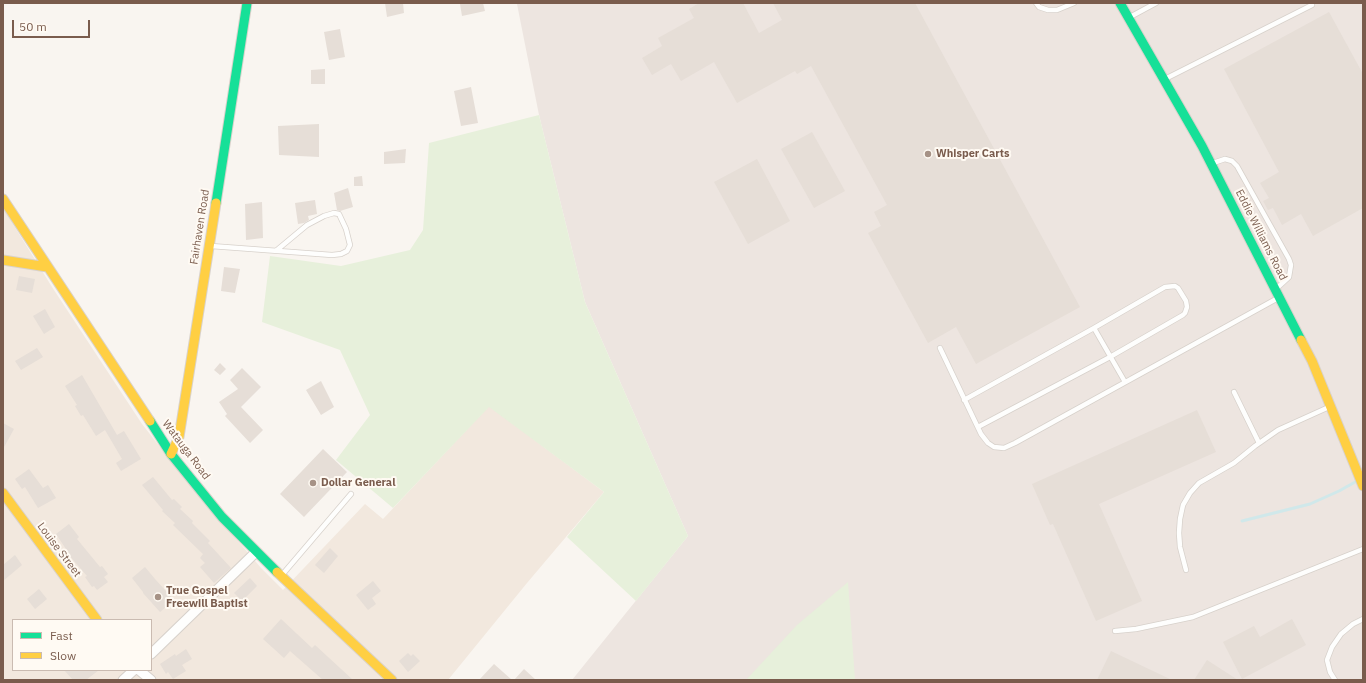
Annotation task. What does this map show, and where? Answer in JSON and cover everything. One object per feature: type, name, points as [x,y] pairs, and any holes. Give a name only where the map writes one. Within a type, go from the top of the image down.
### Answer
[{"type":"street","name":"Fairhaven Road","points":[[171,454],[179,437],[247,3]]},
{"type":"street","name":"Eddie Williams Road","points":[[1120,3],[1212,164],[1312,361],[1363,486]]},
{"type":"street","name":"Watauga Road","points":[[3,199],[171,454],[222,516],[256,552],[392,680]]},
{"type":"street","points":[[3,260],[47,267]]},
{"type":"street","name":"Louise Street","points":[[3,493],[96,619]]},
{"type":"street","points":[[152,653],[256,552]]},
{"type":"street","points":[[123,680],[133,671]]},
{"type":"street","points":[[140,671],[151,680]]},
{"type":"lane","points":[[1036,3],[1039,7],[1048,10],[1057,10],[1074,3]]},
{"type":"lane","points":[[1128,18],[1156,3]]},
{"type":"lane","points":[[1164,80],[1312,5]]},
{"type":"lane","points":[[940,348],[964,400],[988,443],[994,447],[1004,448],[1125,382],[1277,293],[1289,277],[1291,265],[1289,259],[1237,166],[1232,161],[1225,159],[1212,164]]},
{"type":"lane","points":[[209,246],[332,255],[341,254],[347,251],[350,245],[346,229],[339,214],[334,213],[324,216],[307,225],[277,250]]},
{"type":"lane","points":[[964,400],[1165,287],[1175,286],[1178,288],[1186,301],[1187,307],[1185,313],[1110,357],[978,427]]},
{"type":"lane","points":[[1094,328],[1125,382]]},
{"type":"lane","points":[[1234,392],[1259,443]]},
{"type":"lane","points":[[1186,570],[1180,547],[1180,519],[1184,505],[1190,494],[1199,483],[1234,463],[1278,430],[1330,406]]},
{"type":"lane","points":[[281,576],[351,494]]},
{"type":"lane","points":[[1115,631],[1136,629],[1193,617],[1363,549]]},
{"type":"lane","points":[[1335,680],[1330,672],[1327,660],[1332,647],[1341,634],[1353,624],[1363,619]]},
{"type":"shaded area","points":[[1363,3],[1363,680],[572,680],[688,536],[585,302],[539,115],[517,4]]},
{"type":"shaded area","points":[[3,208],[52,287],[142,424],[185,479],[261,568],[283,590],[365,504],[383,519],[489,406],[604,492],[448,680],[3,680]]},
{"type":"green space","points":[[539,115],[585,302],[688,536],[636,601],[567,537],[604,492],[489,407],[393,508],[336,460],[370,415],[340,350],[262,322],[270,256],[341,266],[410,250],[423,230],[429,143]]},
{"type":"green space","points":[[848,582],[855,680],[746,680],[797,625]]},
{"type":"building","points":[[385,3],[403,3],[404,13],[387,17]]},
{"type":"building","points":[[483,3],[485,11],[462,16],[460,4]]},
{"type":"building","name":"Whisper Carts","points":[[699,3],[743,3],[759,33],[782,20],[773,3],[915,3],[1080,307],[976,364],[956,327],[928,343],[868,233],[881,226],[874,212],[887,205],[811,66],[797,74],[795,71],[737,103],[714,62],[681,81],[671,64],[652,75],[642,58],[662,46],[658,38],[694,18],[689,9]]},
{"type":"building","points":[[1329,12],[1363,74],[1363,208],[1313,236],[1301,214],[1282,225],[1273,208],[1268,210],[1263,201],[1269,198],[1260,183],[1279,172],[1224,69]]},
{"type":"building","points":[[340,29],[345,57],[329,60],[324,32]]},
{"type":"building","points":[[325,69],[325,84],[311,84],[311,70]]},
{"type":"building","points":[[471,87],[478,123],[461,126],[454,91]]},
{"type":"building","points":[[319,124],[319,157],[279,155],[278,126]]},
{"type":"building","points":[[812,132],[845,191],[814,208],[781,149]]},
{"type":"building","points":[[406,149],[405,163],[384,164],[384,152]]},
{"type":"building","points":[[757,159],[790,221],[748,244],[714,182]]},
{"type":"building","points":[[362,176],[363,186],[354,186],[354,177]]},
{"type":"building","points":[[348,188],[353,207],[340,211],[337,210],[334,193]]},
{"type":"building","points":[[315,200],[317,214],[308,216],[309,220],[298,224],[295,203]]},
{"type":"building","points":[[262,202],[263,238],[246,240],[245,204]]},
{"type":"building","points":[[224,267],[240,269],[235,293],[221,291]]},
{"type":"building","points":[[19,276],[35,279],[32,293],[16,290]]},
{"type":"building","points":[[45,309],[55,327],[44,334],[33,316]]},
{"type":"building","points":[[37,348],[43,357],[21,370],[15,361]]},
{"type":"building","points":[[220,363],[226,369],[220,375],[214,370]]},
{"type":"building","points":[[242,368],[261,387],[241,407],[263,430],[250,443],[225,416],[227,414],[219,402],[238,389],[230,380]]},
{"type":"building","points":[[82,375],[117,435],[124,431],[141,459],[121,471],[116,463],[122,459],[105,430],[96,436],[83,415],[81,416],[75,406],[77,405],[65,386]]},
{"type":"building","points":[[321,381],[334,407],[321,415],[306,390]]},
{"type":"building","points":[[1197,410],[1216,452],[1099,504],[1142,601],[1096,621],[1053,524],[1050,525],[1032,484]]},
{"type":"building","points":[[3,423],[14,429],[3,449]]},
{"type":"building","name":"Dollar General","points":[[323,449],[347,472],[304,517],[280,494]]},
{"type":"building","points":[[29,469],[43,488],[48,485],[56,498],[38,508],[25,487],[22,489],[15,479]]},
{"type":"building","points":[[153,477],[172,500],[174,499],[182,507],[180,509],[193,521],[192,523],[210,541],[208,543],[231,568],[214,583],[200,567],[205,563],[200,558],[203,554],[173,525],[175,523],[162,511],[163,510],[142,485]]},
{"type":"building","points":[[69,524],[79,537],[77,539],[100,567],[102,566],[108,574],[104,577],[108,582],[97,590],[94,586],[92,587],[85,577],[87,576],[69,555],[56,534]]},
{"type":"building","points":[[330,548],[338,556],[324,573],[315,565]]},
{"type":"building","points":[[15,555],[22,565],[3,581],[3,565]]},
{"type":"building","points":[[145,567],[174,600],[160,612],[132,578]]},
{"type":"building","points":[[250,578],[257,586],[242,601],[234,593]]},
{"type":"building","points":[[373,581],[381,591],[372,598],[376,604],[368,610],[356,595]]},
{"type":"building","points":[[39,589],[47,599],[35,609],[27,599]]},
{"type":"building","points":[[281,619],[312,648],[315,645],[353,680],[323,680],[290,651],[284,658],[263,639]]},
{"type":"building","points":[[1292,619],[1306,645],[1242,679],[1223,642],[1254,626],[1260,637]]},
{"type":"building","points":[[186,649],[192,659],[182,665],[186,671],[173,679],[168,672],[166,674],[160,664]]},
{"type":"building","points":[[1111,651],[1172,680],[1097,680]]},
{"type":"building","points":[[408,653],[411,656],[413,654],[420,661],[408,672],[399,661]]},
{"type":"building","points":[[1207,660],[1238,680],[1194,680]]},
{"type":"building","points":[[494,664],[512,680],[479,680]]},
{"type":"building","points":[[524,669],[536,680],[514,680]]},
{"type":"building","points":[[65,671],[98,671],[86,680],[73,680]]},
{"type":"waterway","points":[[1242,521],[1310,504],[1357,481]]},
{"type":"traffic: fast","points":[[216,203],[247,3]]},
{"type":"traffic: fast","points":[[1120,3],[1202,146],[1301,340]]},
{"type":"traffic: fast","points":[[150,421],[171,454],[222,517],[277,572]]},
{"type":"traffic: slow","points":[[3,199],[150,421]]},
{"type":"traffic: slow","points":[[171,454],[179,437],[216,203]]},
{"type":"traffic: slow","points":[[3,260],[47,267]]},
{"type":"traffic: slow","points":[[1301,340],[1312,361],[1363,486]]},
{"type":"traffic: slow","points":[[3,493],[96,619]]},
{"type":"traffic: slow","points":[[277,572],[392,680]]},
{"type":"place","name":"Whisper Carts","points":[[928,154]]},
{"type":"place","name":"Dollar General","points":[[313,483]]},
{"type":"place","name":"True Gospel Freewill Baptist","points":[[158,597]]}]
